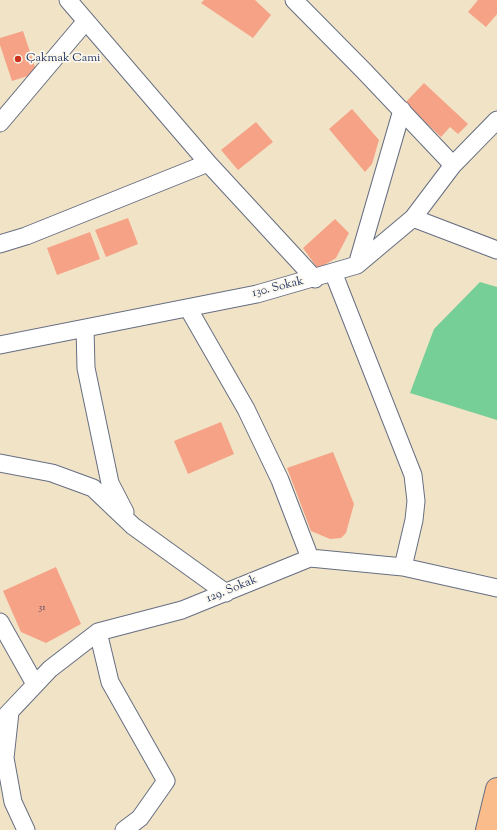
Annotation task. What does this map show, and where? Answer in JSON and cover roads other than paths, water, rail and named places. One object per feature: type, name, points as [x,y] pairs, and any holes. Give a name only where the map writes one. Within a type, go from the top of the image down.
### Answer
[{"type":"main road","points":[[487,830],[497,789]]},
{"type":"street","points":[[68,0],[208,163],[315,279]]},
{"type":"street","points":[[294,0],[402,110],[453,165]]},
{"type":"street","points":[[0,123],[86,21]]},
{"type":"street","points":[[357,265],[402,110]]},
{"type":"street","name":"130. Sokak","points":[[0,345],[257,294],[315,279],[357,265],[413,218],[453,165],[497,120]]},
{"type":"street","points":[[0,244],[26,236],[208,163]]},
{"type":"street","points":[[413,218],[497,250]]},
{"type":"street","points":[[333,272],[413,475],[416,501],[414,520],[403,567]]},
{"type":"street","points":[[188,308],[246,409],[280,480],[310,558]]},
{"type":"street","points":[[85,328],[86,368],[110,483],[133,526]]},
{"type":"street","points":[[0,463],[52,473],[92,488],[133,526],[226,593]]},
{"type":"street","name":"129. Sokak","points":[[5,717],[50,669],[98,632],[182,610],[310,558],[403,567],[497,588]]},
{"type":"street","points":[[0,622],[35,684]]},
{"type":"street","points":[[98,632],[110,682],[166,782],[140,818],[124,830]]},
{"type":"street","points":[[5,717],[5,758],[13,802],[26,830]]},
{"type":"place","name":"Çakmak Cami","points":[[18,59]]}]
